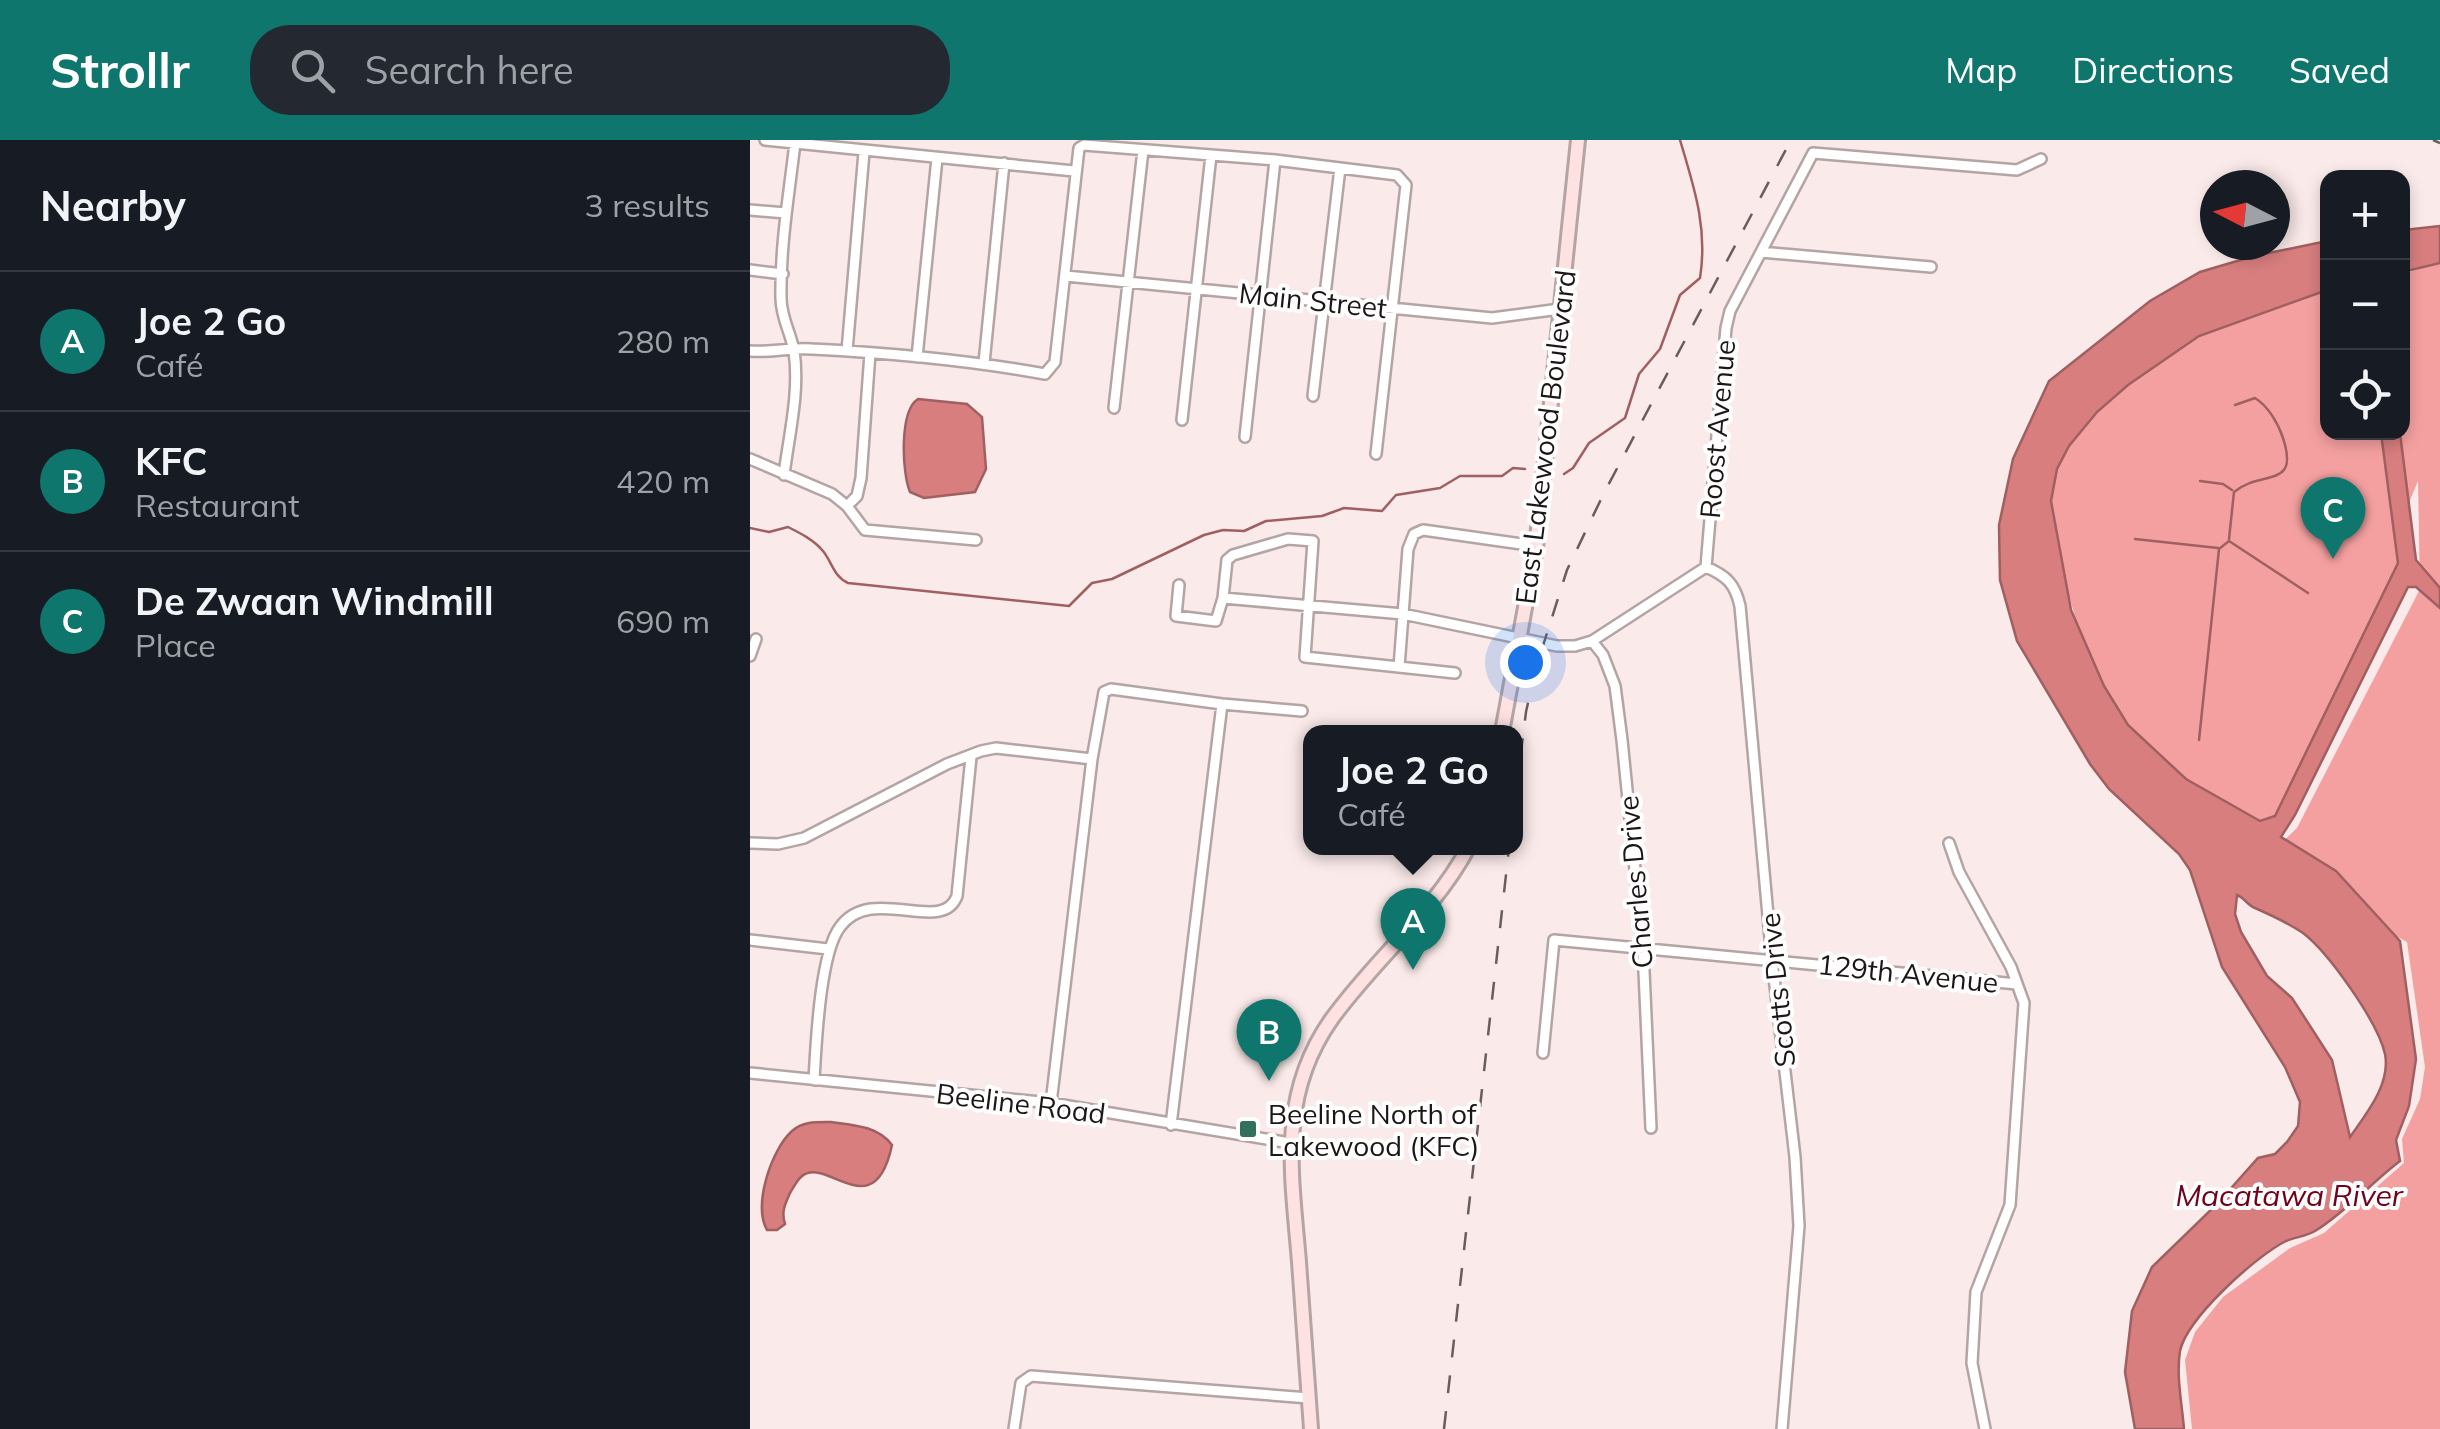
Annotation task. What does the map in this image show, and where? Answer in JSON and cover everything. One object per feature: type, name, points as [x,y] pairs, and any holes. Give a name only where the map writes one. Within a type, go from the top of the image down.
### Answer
[{"type":"main road","name":"East Lakewood Boulevard","points":[[1503,725],[1536,546],[1578,140]]},
{"type":"main road","points":[[1312,1429],[1290,1142],[1296,1094],[1311,1054],[1331,1020],[1463,855]]},
{"type":"street","points":[[765,140],[1074,171]]},
{"type":"street","name":"Roost Avenue","points":[[1706,567],[1730,311],[1819,140]]},
{"type":"street","points":[[784,475],[794,409],[794,348],[782,316],[786,213],[795,143]]},
{"type":"street","points":[[750,350],[847,350],[984,363],[1045,374],[1055,362],[1074,171],[1079,148],[1084,145],[1275,160],[1402,178],[1406,184],[1376,454]]},
{"type":"street","points":[[1114,408],[1143,150]]},
{"type":"street","points":[[847,350],[864,152]]},
{"type":"street","points":[[1813,153],[2017,170],[2041,159]]},
{"type":"street","points":[[1182,420],[1210,155]]},
{"type":"street","points":[[917,357],[937,158]]},
{"type":"street","points":[[1245,437],[1275,160]]},
{"type":"street","points":[[984,363],[1004,163]]},
{"type":"street","points":[[1313,396],[1340,168]]},
{"type":"street","points":[[750,210],[786,213]]},
{"type":"street","points":[[1761,252],[1931,267]]},
{"type":"street","points":[[750,270],[783,274]]},
{"type":"street","name":"Main Street","points":[[1066,276],[1492,318],[1560,308]]},
{"type":"street","points":[[847,506],[857,496],[861,478],[870,352]]},
{"type":"street","points":[[750,459],[815,486],[847,506],[858,523],[874,532],[976,540]]},
{"type":"street","points":[[1398,667],[1408,549],[1414,534],[1423,530],[1536,546]]},
{"type":"street","points":[[1180,584],[1176,616],[1216,621],[1227,560],[1233,555],[1288,540],[1313,541],[1305,657],[1454,673]]},
{"type":"street","points":[[1223,598],[1404,614],[1558,646],[1592,641],[1706,567]]},
{"type":"street","name":"Scotts Drive","points":[[1706,567],[1735,586],[1740,606],[1772,960],[1795,1157],[1799,1226],[1782,1429]]},
{"type":"street","points":[[750,656],[756,639]]},
{"type":"street","name":"Charles Drive","points":[[1592,641],[1615,686],[1643,948],[1651,1128]]},
{"type":"street","points":[[1051,1103],[1092,759],[1104,692],[1302,711]]},
{"type":"street","points":[[1171,1125],[1222,704]]},
{"type":"street","points":[[750,843],[778,844],[804,838],[947,764],[996,748],[1092,759]]},
{"type":"street","points":[[814,1080],[828,949],[838,928],[858,910],[868,907],[943,912],[954,905],[971,757]]},
{"type":"street","points":[[1949,843],[1959,872],[2017,984],[2024,1013],[2010,1205],[1976,1292],[1972,1335],[1974,1387],[1985,1429]]},
{"type":"street","points":[[750,940],[828,949]]},
{"type":"street","name":"129th Avenue","points":[[1543,1053],[1554,940],[2017,984]]},
{"type":"street","name":"Beeline Road","points":[[750,1073],[1051,1103],[1290,1142]]},
{"type":"street","points":[[1014,1429],[1021,1383],[1031,1376],[1309,1398]]},
{"type":"shaded area","points":[[2440,263],[2440,1429],[2192,1429],[2185,1360],[2195,1332],[2223,1297],[2290,1248],[2324,1233],[2404,1163],[2402,1139],[2420,1099],[2425,1067],[2407,942],[2325,897],[2279,845],[2297,828],[2420,589],[2418,481],[2396,534],[2398,563],[2275,816],[2259,822],[2164,762],[2132,730],[2101,683],[2079,629],[2064,574],[2053,518],[2053,486],[2063,457],[2083,428],[2146,370],[2214,330],[2320,291],[2320,440],[2410,440],[2410,272]]},
{"type":"water","points":[[2440,226],[2440,263],[2410,270],[2410,229]]},
{"type":"water","name":"Macatawa River","points":[[2320,242],[2320,293],[2199,336],[2128,385],[2097,412],[2069,446],[2057,469],[2051,501],[2071,610],[2104,686],[2128,725],[2186,779],[2260,821],[2275,816],[2398,563],[2382,440],[2401,440],[2416,560],[2440,588],[2440,608],[2416,587],[2408,587],[2281,837],[2336,871],[2400,941],[2416,1059],[2409,1106],[2396,1140],[2400,1161],[2326,1223],[2273,1249],[2224,1289],[2195,1322],[2180,1351],[2184,1429],[2135,1429],[2125,1372],[2132,1311],[2152,1267],[2258,1158],[2275,1154],[2287,1142],[2298,1126],[2300,1102],[2285,1067],[2222,967],[2190,870],[2179,854],[2109,789],[2090,764],[2017,641],[2000,580],[1999,525],[2013,459],[2049,381],[2150,301],[2200,272],[2240,260],[2290,260],[2290,249]],"holes":[[[2237,895],[2252,907],[2297,929],[2313,942],[2351,989],[2380,1040],[2385,1054],[2384,1076],[2376,1098],[2350,1137],[2332,1060],[2292,998],[2267,976],[2241,932],[2235,914]]]},
{"type":"water","points":[[918,399],[967,404],[982,417],[986,469],[975,492],[924,498],[910,492],[905,471],[905,429]]},
{"type":"water","points":[[831,1122],[865,1128],[886,1139],[892,1145],[884,1169],[875,1181],[864,1186],[815,1172],[805,1174],[796,1182],[787,1201],[785,1224],[777,1230],[767,1230],[763,1193],[777,1151],[796,1128]]},
{"type":"waterway","points":[[1564,474],[1573,468],[1589,443],[1625,418],[1639,374],[1660,349],[1680,295],[1700,278],[1701,225],[1680,140]]},
{"type":"waterway","points":[[2229,539],[2234,492],[2282,472],[2287,454],[2278,427],[2264,406],[2255,398],[2235,405]]},
{"type":"waterway","points":[[750,528],[769,532],[788,527],[802,534],[819,547],[836,573],[848,583],[1069,606],[1092,583],[1112,579],[1204,535],[1223,530],[1244,531],[1266,521],[1322,516],[1344,508],[1382,511],[1396,495],[1440,488],[1460,476],[1502,476],[1513,468],[1525,469]]},
{"type":"waterway","points":[[2200,481],[2223,484],[2232,490]]},
{"type":"waterway","points":[[2135,539],[2218,548]]},
{"type":"waterway","points":[[2199,740],[2219,549],[2229,541],[2308,593]]},
{"type":"railway","points":[[1523,736],[1535,671],[1567,570],[1791,140]]},
{"type":"railway","points":[[2433,140],[2440,143]]},
{"type":"railway","points":[[1444,1429],[1508,855]]},
{"type":"place","name":"De Zwaan Windmill","points":[[2333,559]]},
{"type":"place","name":"Joe 2 Go","points":[[1413,970]]},
{"type":"place","name":"KFC","points":[[1269,1081]]},
{"type":"place","name":"Beeline North of Lakewood (KFC)","points":[[1248,1129]]}]
